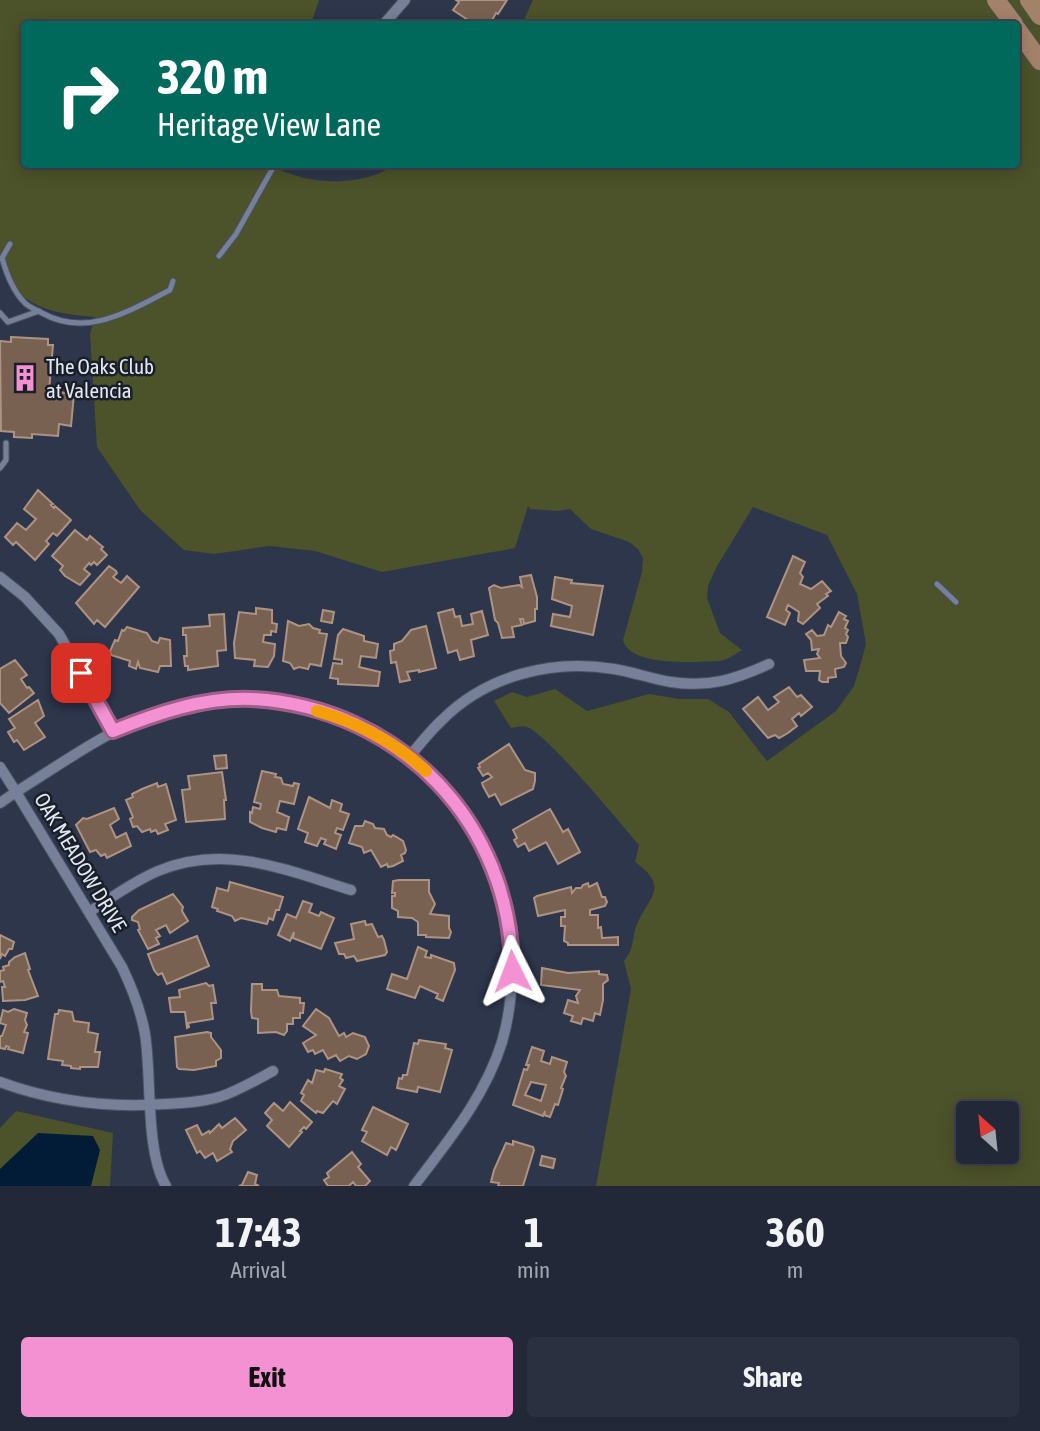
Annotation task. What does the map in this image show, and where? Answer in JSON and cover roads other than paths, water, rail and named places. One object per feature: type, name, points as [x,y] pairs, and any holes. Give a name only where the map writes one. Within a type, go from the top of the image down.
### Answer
[{"type":"main road","points":[[996,0],[1011,21]]},
{"type":"main road","points":[[1029,0],[1040,16]]},
{"type":"main road","points":[[1020,34],[1040,61]]},
{"type":"street","points":[[387,21],[405,0]]},
{"type":"street","points":[[0,577],[25,597],[59,634],[113,731]]},
{"type":"street","points":[[410,756],[442,719],[481,690],[545,667],[617,669],[672,682],[708,683],[733,680],[769,664]]},
{"type":"street","name":"OAK MEADOW DRIVE","points":[[166,1186],[154,1156],[145,1032],[134,993],[122,967],[16,792],[113,731],[174,708],[251,699],[286,703],[328,714],[363,728],[410,756],[447,793],[471,827],[497,880],[506,909],[512,946],[502,1041],[491,1070],[473,1104],[457,1130],[414,1186]]},
{"type":"street","points":[[0,767],[16,792],[0,803]]},
{"type":"street","points":[[89,912],[158,871],[183,862],[213,858],[244,859],[351,890]]},
{"type":"street","points":[[0,1082],[55,1098],[94,1105],[151,1105],[197,1102],[219,1097],[273,1071]]},
{"type":"lane","points":[[219,256],[236,234],[273,168]]},
{"type":"lane","points":[[10,244],[1,258],[6,273],[24,303],[57,321],[86,324],[122,314],[170,290],[173,281]]},
{"type":"lane","points":[[0,313],[8,323],[39,311]]},
{"type":"lane","points":[[0,468],[6,460],[6,443]]},
{"type":"lane","points":[[937,584],[956,602]]},
{"type":"water","points":[[38,1133],[93,1136],[100,1150],[91,1186],[0,1186],[0,1169]]},
{"type":"place","name":"The Oaks Club at Valencia","points":[[25,378]]}]
